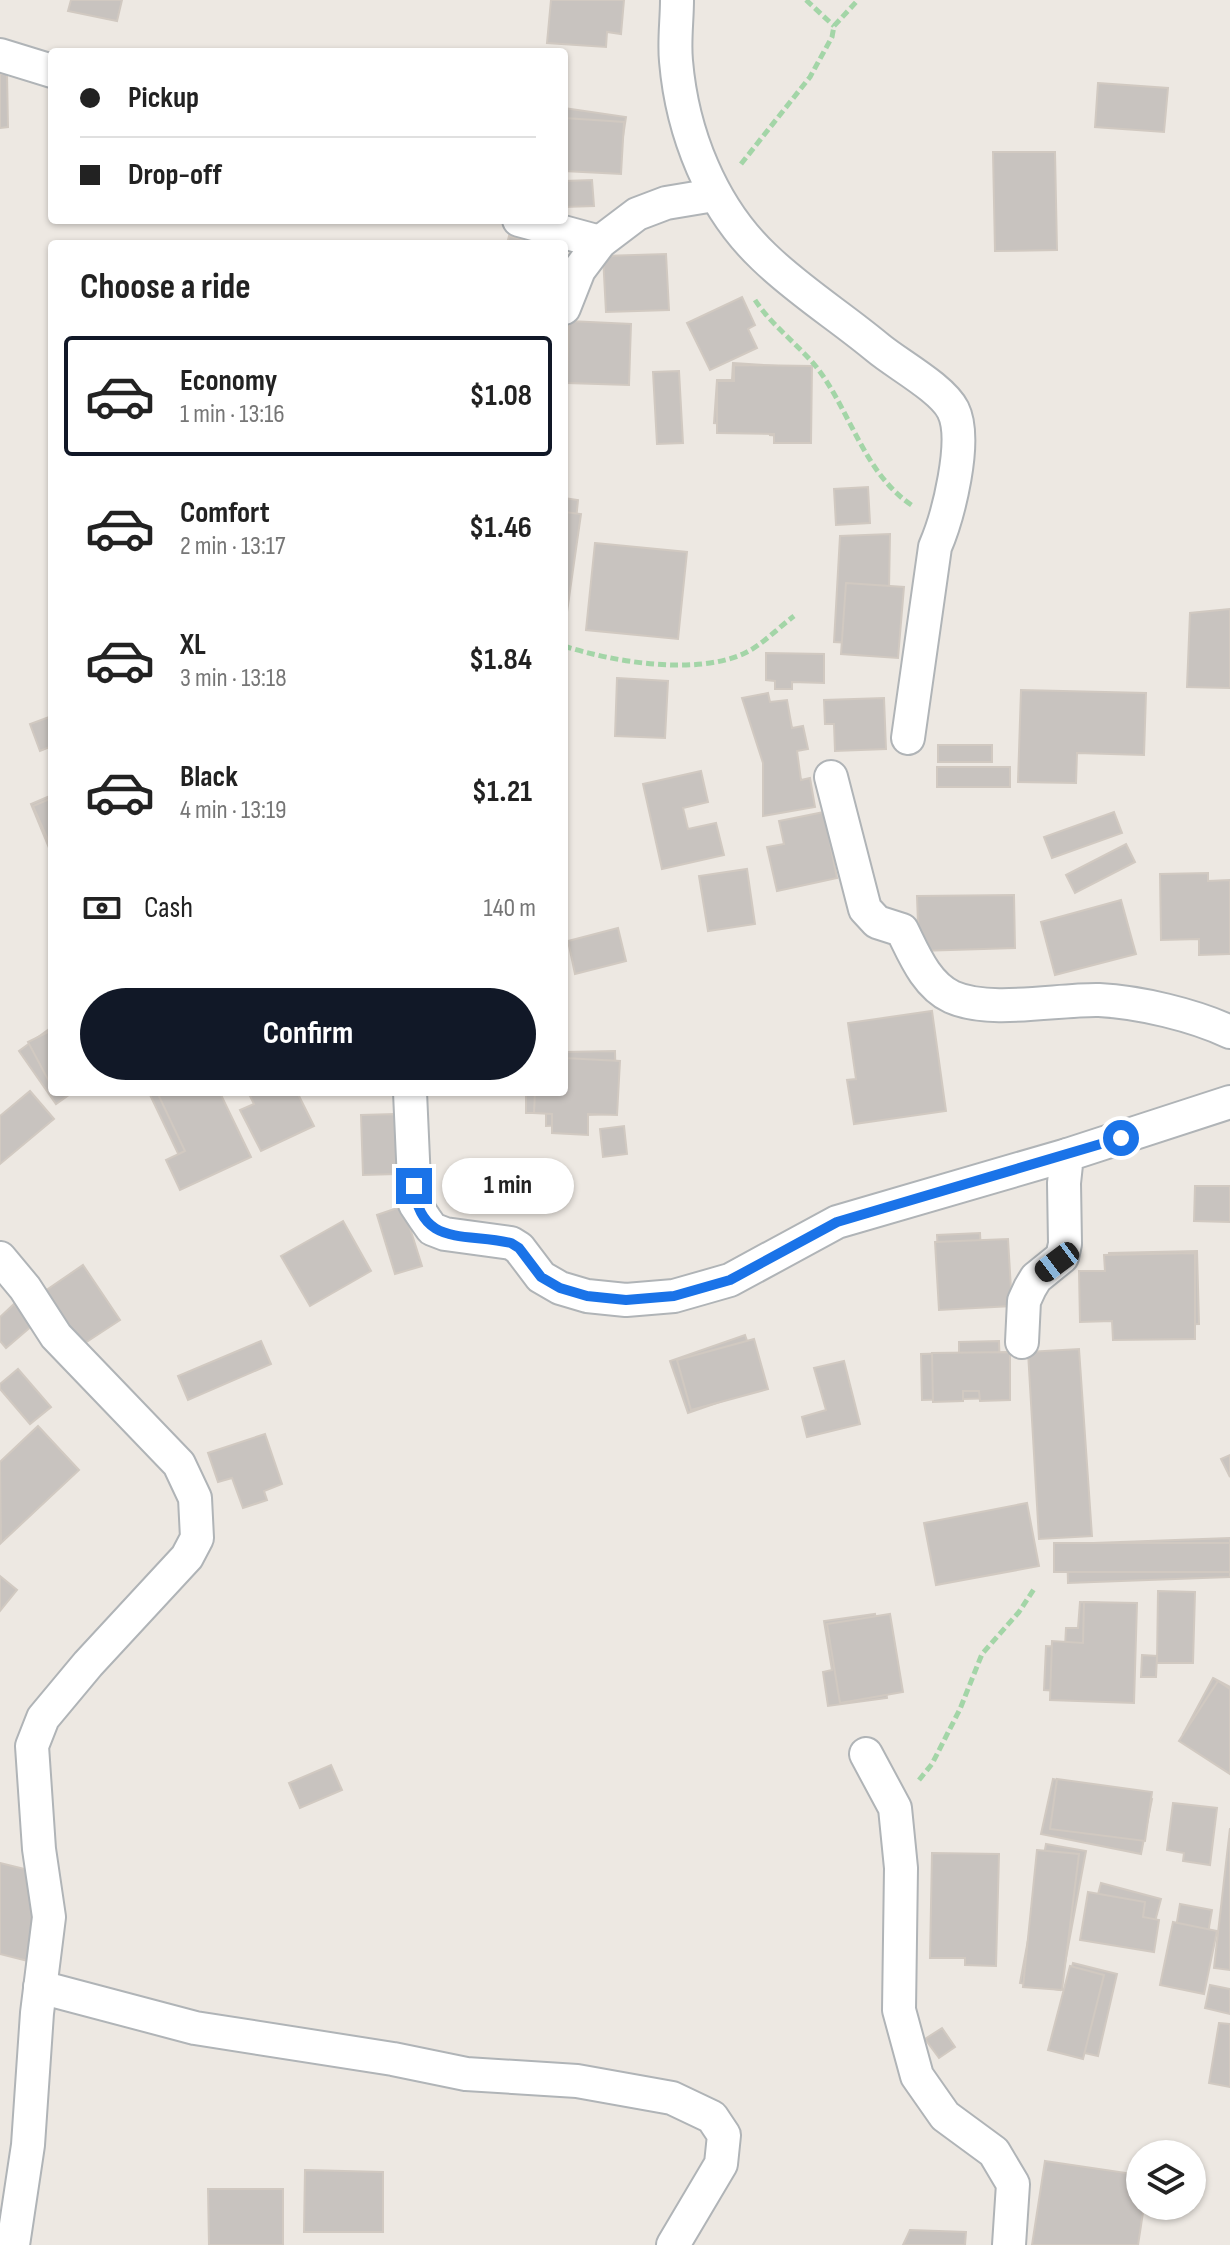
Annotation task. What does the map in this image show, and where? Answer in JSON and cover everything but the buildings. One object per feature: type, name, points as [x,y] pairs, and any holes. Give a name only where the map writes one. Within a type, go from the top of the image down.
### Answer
[{"type":"street","points":[[677,0],[675,57],[679,86],[695,148],[714,195],[763,257],[903,365],[953,409],[957,454],[944,526],[935,547],[908,738]]},
{"type":"street","points":[[0,55],[48,70]]},
{"type":"street","points":[[568,298],[579,270],[600,242],[650,207],[714,195]]},
{"type":"street","points":[[534,224],[600,242]]},
{"type":"street","points":[[831,777],[865,909],[877,922],[902,930],[930,980],[952,997],[977,1003],[1015,1004],[1101,1000],[1148,1007],[1230,1032]]},
{"type":"street","points":[[410,1096],[415,1204],[432,1229],[445,1234],[511,1243],[519,1248],[541,1277],[560,1288],[613,1299],[674,1296],[730,1280],[837,1222],[1067,1155],[1230,1102]]},
{"type":"street","points":[[1022,1342],[1024,1301],[1030,1288],[1036,1278],[1062,1257],[1067,1155]]},
{"type":"street","points":[[0,1258],[25,1288],[56,1336],[179,1464],[195,1498],[197,1538],[187,1557],[88,1664],[43,1718],[32,1746],[32,1779],[49,1917],[40,1987],[28,2145],[13,2245]]},
{"type":"street","points":[[866,1754],[895,1808],[901,1868],[899,2010],[917,2076],[945,2116],[994,2152],[1013,2184],[1009,2245]]},
{"type":"street","points":[[40,1987],[195,2028],[393,2059],[466,2074],[577,2081],[672,2098],[712,2117],[724,2135],[721,2164],[673,2245]]},
{"type":"path","points":[[806,0],[834,26]]},
{"type":"path","points":[[714,195],[763,139],[810,77],[832,37],[834,26],[858,0]]},
{"type":"path","points":[[749,292],[757,305],[817,368],[894,494],[944,526]]},
{"type":"path","points":[[568,647],[597,656],[671,663],[716,663],[747,652],[794,616]]},
{"type":"path","points":[[895,1808],[932,1764],[960,1709],[982,1654],[1019,1612],[1034,1589]]},
{"type":"route","points":[[414,1186],[415,1204],[432,1229],[445,1234],[511,1243],[519,1248],[541,1277],[560,1288],[587,1296],[626,1300],[674,1296],[730,1280],[837,1222],[1121,1138]]}]
